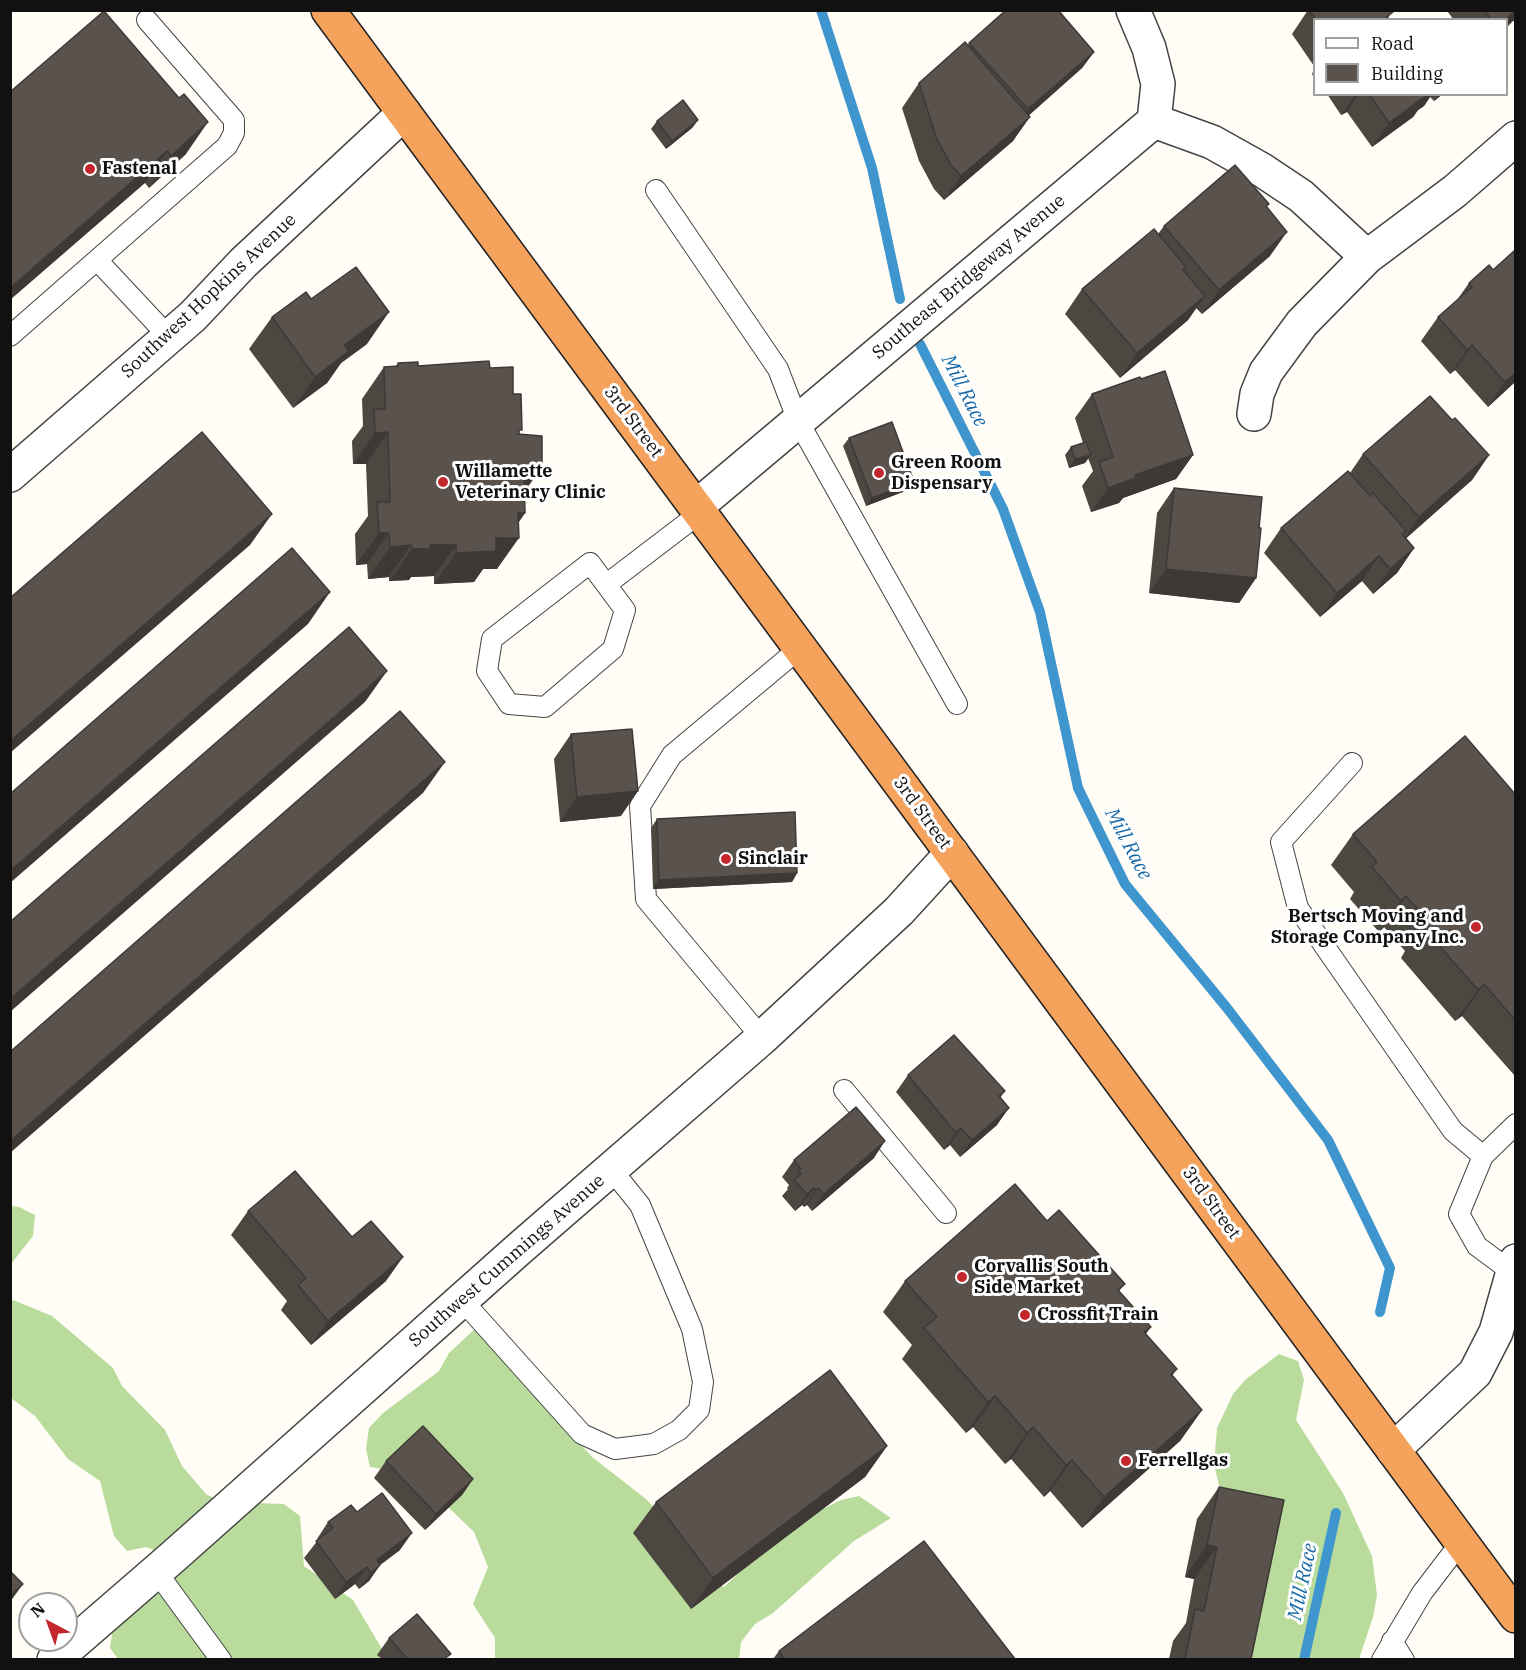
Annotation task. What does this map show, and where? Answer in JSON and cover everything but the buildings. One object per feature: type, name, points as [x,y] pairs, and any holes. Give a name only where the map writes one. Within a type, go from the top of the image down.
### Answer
[{"type":"highway","name":"3rd Street","points":[[328,10],[1515,1616]]},
{"type":"street","points":[[1132,10],[1149,48],[1158,84],[1154,121],[1212,142],[1262,170],[1300,196],[1367,257]]},
{"type":"street","name":"Southwest Hopkins Avenue","points":[[10,475],[193,316],[243,263],[404,113]]},
{"type":"street","name":"Southeast Bridgeway Avenue","points":[[698,510],[798,422],[1154,121]]},
{"type":"street","points":[[1254,414],[1257,394],[1266,372],[1302,323],[1367,257],[1455,191],[1515,138]]},
{"type":"street","name":"Southwest Cummings Avenue","points":[[54,1659],[762,1038],[899,910],[952,853]]},
{"type":"street","points":[[1393,1450],[1475,1373],[1496,1332],[1514,1267]]},
{"type":"lane","points":[[10,336],[227,146],[234,133],[234,120],[147,20]]},
{"type":"lane","points":[[656,190],[778,369],[798,422],[957,704]]},
{"type":"lane","points":[[97,260],[169,337]]},
{"type":"lane","points":[[607,584],[698,510]]},
{"type":"lane","points":[[590,563],[607,584],[625,610],[613,649],[545,707],[509,704],[487,671],[492,639],[590,563]]},
{"type":"lane","points":[[762,1038],[646,899],[640,806],[672,755],[800,648]]},
{"type":"lane","points":[[1352,764],[1281,842],[1298,908],[1453,1131],[1483,1156]]},
{"type":"lane","points":[[844,1090],[946,1213]]},
{"type":"lane","points":[[1514,1267],[1477,1245],[1460,1214],[1483,1156],[1515,1124]]},
{"type":"lane","points":[[462,1300],[582,1434],[615,1449],[654,1444],[679,1430],[699,1410],[703,1382],[692,1329],[640,1205],[611,1169]]},
{"type":"lane","points":[[1382,1659],[1422,1593],[1461,1542]]},
{"type":"lane","points":[[156,1571],[221,1659]]},
{"type":"lane","points":[[1392,1641],[1404,1659]]},
{"type":"green space","points":[[11,1206],[19,1207],[35,1215],[33,1236],[11,1264]]},
{"type":"green space","points":[[13,1300],[52,1316],[113,1368],[122,1386],[165,1430],[182,1466],[207,1495],[225,1502],[284,1504],[300,1516],[304,1566],[353,1600],[388,1659],[118,1659],[110,1648],[113,1627],[165,1554],[146,1547],[127,1551],[114,1536],[100,1481],[68,1459],[35,1416],[11,1398],[10,1302]]},
{"type":"green space","points":[[477,1327],[592,1457],[646,1499],[674,1528],[706,1579],[724,1587],[787,1527],[841,1500],[859,1496],[891,1518],[854,1541],[773,1613],[755,1624],[741,1642],[739,1659],[495,1659],[495,1638],[473,1604],[488,1567],[474,1532],[414,1474],[370,1467],[366,1449],[369,1428],[383,1413],[439,1371],[449,1353]]},
{"type":"green space","points":[[1279,1354],[1298,1361],[1304,1380],[1296,1420],[1343,1493],[1372,1556],[1377,1595],[1373,1617],[1359,1659],[1224,1659],[1230,1503],[1219,1485],[1214,1465],[1217,1428],[1233,1394],[1245,1380]]},
{"type":"waterway","name":"Mill Race","points":[[821,10],[872,168],[900,299]]},
{"type":"waterway","name":"Mill Race","points":[[920,344],[1003,509],[1040,612],[1078,788],[1125,884],[1227,1008],[1328,1140],[1390,1268],[1380,1312]]},
{"type":"waterway","name":"Mill Race","points":[[1304,1660],[1336,1513]]},
{"type":"place","name":"Fastenal","points":[[90,169]]},
{"type":"place","name":"Green Room Dispensary","points":[[879,473]]},
{"type":"place","name":"Willamette Veterinary Clinic","points":[[443,482]]},
{"type":"place","name":"Sinclair","points":[[726,859]]},
{"type":"place","name":"Bertsch Moving and Storage Company Inc.","points":[[1476,927]]},
{"type":"place","name":"Corvallis South Side Market","points":[[962,1277]]},
{"type":"place","name":"Crossfit Train","points":[[1025,1315]]},
{"type":"place","name":"Ferrellgas","points":[[1126,1461]]}]
